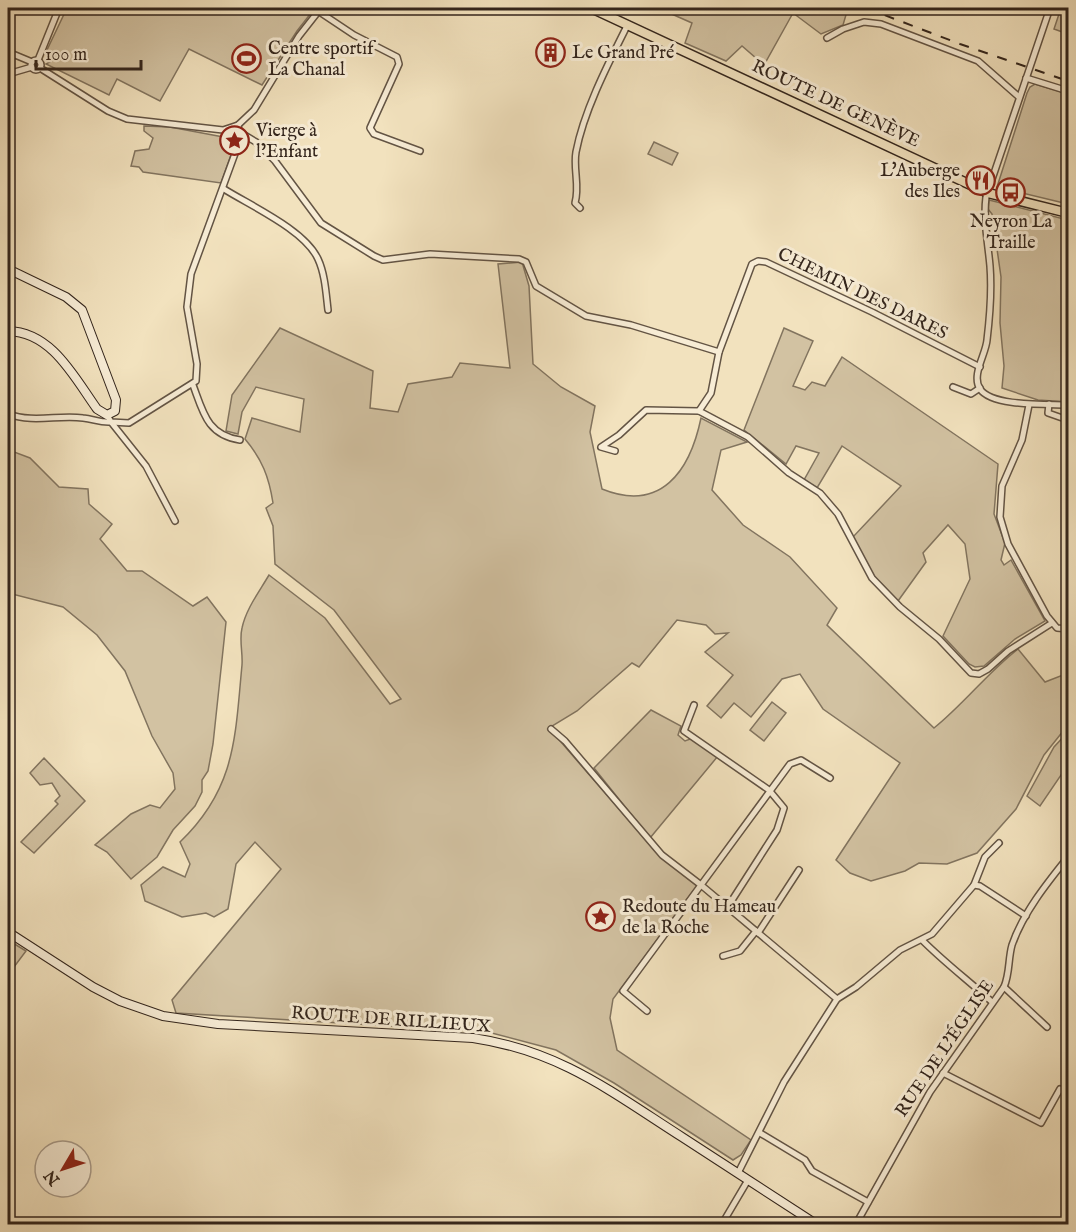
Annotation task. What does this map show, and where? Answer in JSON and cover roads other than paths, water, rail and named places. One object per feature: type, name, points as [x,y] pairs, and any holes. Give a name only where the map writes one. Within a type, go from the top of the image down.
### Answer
[{"type":"main road","name":"ROUTE DE GENÈVE","points":[[591,8],[988,193],[1068,213]]},
{"type":"street","points":[[8,74],[34,63],[58,8]]},
{"type":"street","points":[[1050,8],[988,193],[984,213],[990,267],[990,315],[987,345],[977,376],[980,388],[989,397],[1029,405],[1068,405]]},
{"type":"street","points":[[8,52],[34,63],[37,70],[40,68],[108,111],[127,119],[223,130],[238,125],[254,110],[299,36],[320,9],[354,35],[397,57],[399,64],[370,128],[374,134],[420,151]]},
{"type":"street","points":[[827,38],[843,29],[864,22],[882,24],[978,61],[1019,97]]},
{"type":"street","points":[[580,208],[575,203],[575,164],[579,141],[609,61],[628,24]]},
{"type":"street","points":[[1026,78],[1068,91]]},
{"type":"street","points":[[109,419],[129,423],[159,402],[193,385],[196,381],[197,364],[187,307],[191,274],[224,189],[241,133],[238,125]]},
{"type":"street","points":[[241,133],[256,142],[275,161],[321,223],[374,256],[383,260],[430,254],[519,259],[526,262],[536,286],[586,316],[631,325],[719,352]]},
{"type":"street","points":[[224,189],[297,234],[311,248],[322,270],[328,310]]},
{"type":"street","name":"CHEMIN DES DARES","points":[[699,411],[711,393],[719,352],[752,264],[758,261],[766,262],[872,312],[980,367]]},
{"type":"street","points":[[8,269],[66,297],[82,310],[116,400],[116,411],[109,419],[101,423],[84,417],[27,419],[8,414]]},
{"type":"street","points":[[8,331],[28,333],[46,344],[146,466],[175,521]]},
{"type":"street","points":[[193,385],[210,424],[221,435],[240,440]]},
{"type":"street","points":[[953,387],[971,394],[980,388]]},
{"type":"street","points":[[1029,405],[1022,440],[1002,486],[1000,517],[1008,544],[1052,623],[1057,628],[1068,629]]},
{"type":"street","points":[[1049,405],[1048,413],[1068,420]]},
{"type":"street","points":[[615,452],[601,447],[619,435],[646,410],[699,411],[748,437],[789,473],[825,498],[838,514],[872,578],[900,607],[939,639],[971,673],[979,674],[988,669],[1008,651],[1052,623]]},
{"type":"street","points":[[694,705],[684,731],[769,790],[781,803],[784,814],[727,908]]},
{"type":"street","points":[[551,729],[565,741],[662,855],[837,999]]},
{"type":"street","points":[[647,1011],[622,991],[769,790],[795,760],[801,760],[830,778]]},
{"type":"street","points":[[738,1173],[789,1074],[837,999],[856,987],[900,950],[922,940],[939,928],[974,885],[985,857],[999,843]]},
{"type":"street","name":"RUE DE L'ÉGLISE","points":[[856,1224],[903,1137],[943,1073],[1004,987],[1008,978],[1012,946],[1026,916],[1068,857]]},
{"type":"street","points":[[723,956],[740,951],[757,932],[799,870]]},
{"type":"street","points":[[974,885],[980,886],[1026,916]]},
{"type":"street","name":"ROUTE DE RILLIEUX","points":[[8,932],[93,987],[120,1001],[163,1016],[218,1024],[454,1036],[523,1048],[547,1056],[581,1073],[816,1224]]},
{"type":"street","points":[[922,940],[956,973],[970,981],[992,1002]]},
{"type":"street","points":[[1004,987],[1047,1026]]},
{"type":"street","points":[[943,1073],[1041,1123],[1060,1089]]},
{"type":"street","points":[[760,1133],[805,1160],[812,1171],[868,1202]]},
{"type":"street","points":[[722,1224],[748,1180]]},
{"type":"railway","points":[[866,8],[960,44],[1068,81]]},
{"type":"place","name":"Le Grand Pré","points":[[551,52]]},
{"type":"place","name":"Centre sportif La Chanal","points":[[247,58]]},
{"type":"place","name":"Vierge à l’Enfant","points":[[235,140]]},
{"type":"place","name":"L'Auberge des Iles","points":[[981,180]]},
{"type":"place","name":"Neyron La Traille","points":[[1011,192]]},
{"type":"place","name":"Redoute du Hameau de la Roche","points":[[601,916]]}]
